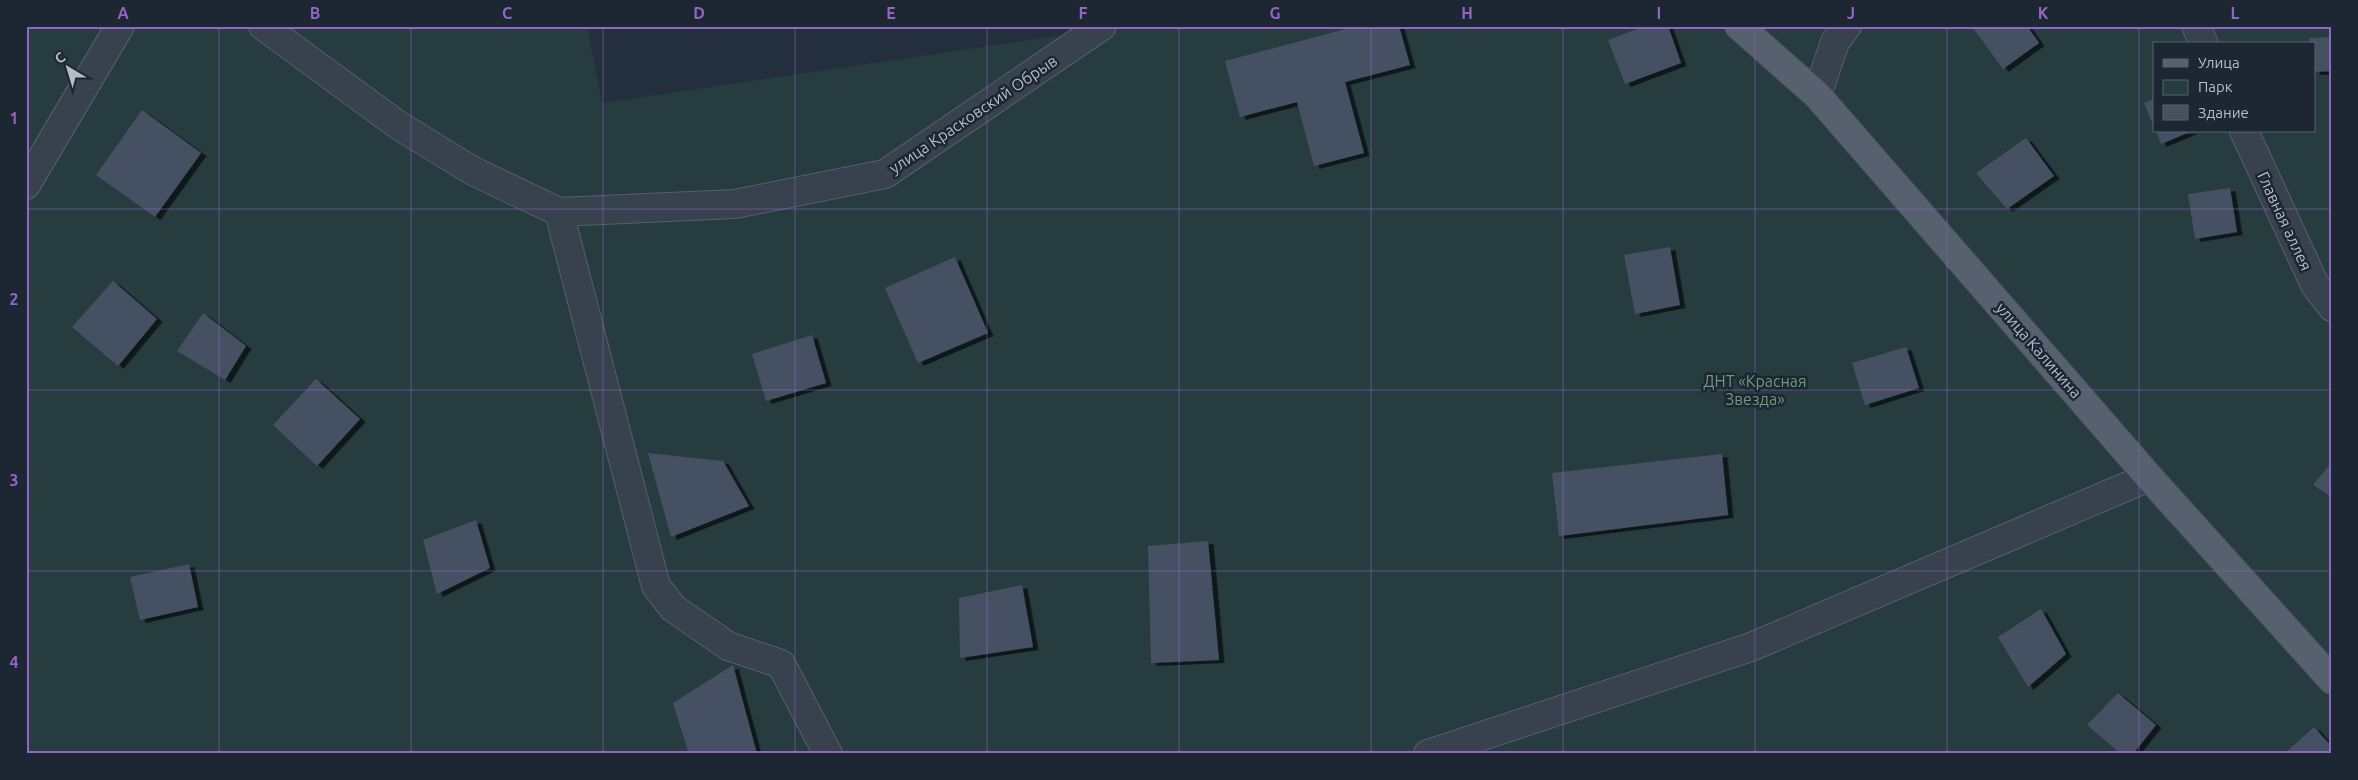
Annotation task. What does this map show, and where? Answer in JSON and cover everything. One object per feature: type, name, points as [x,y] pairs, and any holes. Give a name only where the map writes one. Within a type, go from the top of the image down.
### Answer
[{"type":"main road","name":"улица Калинина","points":[[1739,26],[1817,95],[2149,477],[2332,680]]},
{"type":"street","points":[[26,185],[120,26]]},
{"type":"street","name":"улица Красковский Обрыв","points":[[263,26],[398,125],[473,171],[560,212],[735,204],[885,174],[1102,26]]},
{"type":"street","points":[[1817,95],[1835,42],[1847,26]]},
{"type":"street","points":[[2196,26],[2203,42]]},
{"type":"street","name":"Главная аллея","points":[[2244,132],[2315,285],[2332,307]]},
{"type":"street","points":[[560,212],[656,586],[673,608],[728,646],[781,664],[828,754]]},
{"type":"street","points":[[1428,754],[1752,647],[2149,477]]},
{"type":"green space","name":"ДНТ «Красная Звезда»","points":[[26,26],[587,26],[602,103],[1125,26],[2332,26],[2332,754],[26,754]]},
{"type":"building","points":[[1357,26],[1399,26],[1410,65],[1345,82],[1364,153],[1314,166],[1297,102],[1240,117],[1225,61]]},
{"type":"building","points":[[1645,26],[1668,26],[1681,63],[1625,84],[1608,40]]},
{"type":"building","points":[[1975,26],[2027,26],[2039,43],[2003,69],[1973,28]]},
{"type":"building","points":[[2332,37],[2332,71],[2316,72],[2316,42],[2310,42],[2309,38]]},
{"type":"building","points":[[2153,99],[2153,125],[2144,103]]},
{"type":"building","points":[[142,110],[201,153],[155,217],[96,175]]},
{"type":"building","points":[[2156,132],[2190,132],[2161,144]]},
{"type":"building","points":[[2026,138],[2054,176],[2007,209],[1976,173]]},
{"type":"building","points":[[2230,188],[2237,232],[2195,239],[2188,194]]},
{"type":"building","points":[[1670,247],[1680,305],[1635,314],[1624,255]]},
{"type":"building","points":[[955,257],[988,333],[918,363],[885,288]]},
{"type":"building","points":[[113,281],[157,319],[118,366],[72,327]]},
{"type":"building","points":[[203,313],[246,346],[225,380],[177,351]]},
{"type":"building","points":[[812,335],[826,383],[766,401],[752,354]]},
{"type":"building","points":[[1906,347],[1919,388],[1865,405],[1852,363]]},
{"type":"building","points":[[316,379],[360,419],[317,466],[273,425]]},
{"type":"building","points":[[648,453],[723,461],[749,506],[671,537]]},
{"type":"building","points":[[1722,454],[1728,515],[1559,536],[1552,473]]},
{"type":"building","points":[[2332,462],[2332,497],[2313,485]]},
{"type":"building","points":[[476,520],[490,568],[437,594],[423,540]]},
{"type":"building","points":[[1208,541],[1219,660],[1151,663],[1148,546]]},
{"type":"building","points":[[189,564],[198,607],[140,620],[130,577]]},
{"type":"building","points":[[1022,585],[1033,647],[960,658],[959,598]]},
{"type":"building","points":[[2041,609],[2066,654],[2028,687],[1998,637]]},
{"type":"building","points":[[733,665],[757,754],[689,754],[673,703]]},
{"type":"building","points":[[2118,693],[2156,725],[2133,754],[2121,754],[2087,725]]},
{"type":"building","points":[[2314,727],[2332,747],[2332,754],[2284,754]]}]
